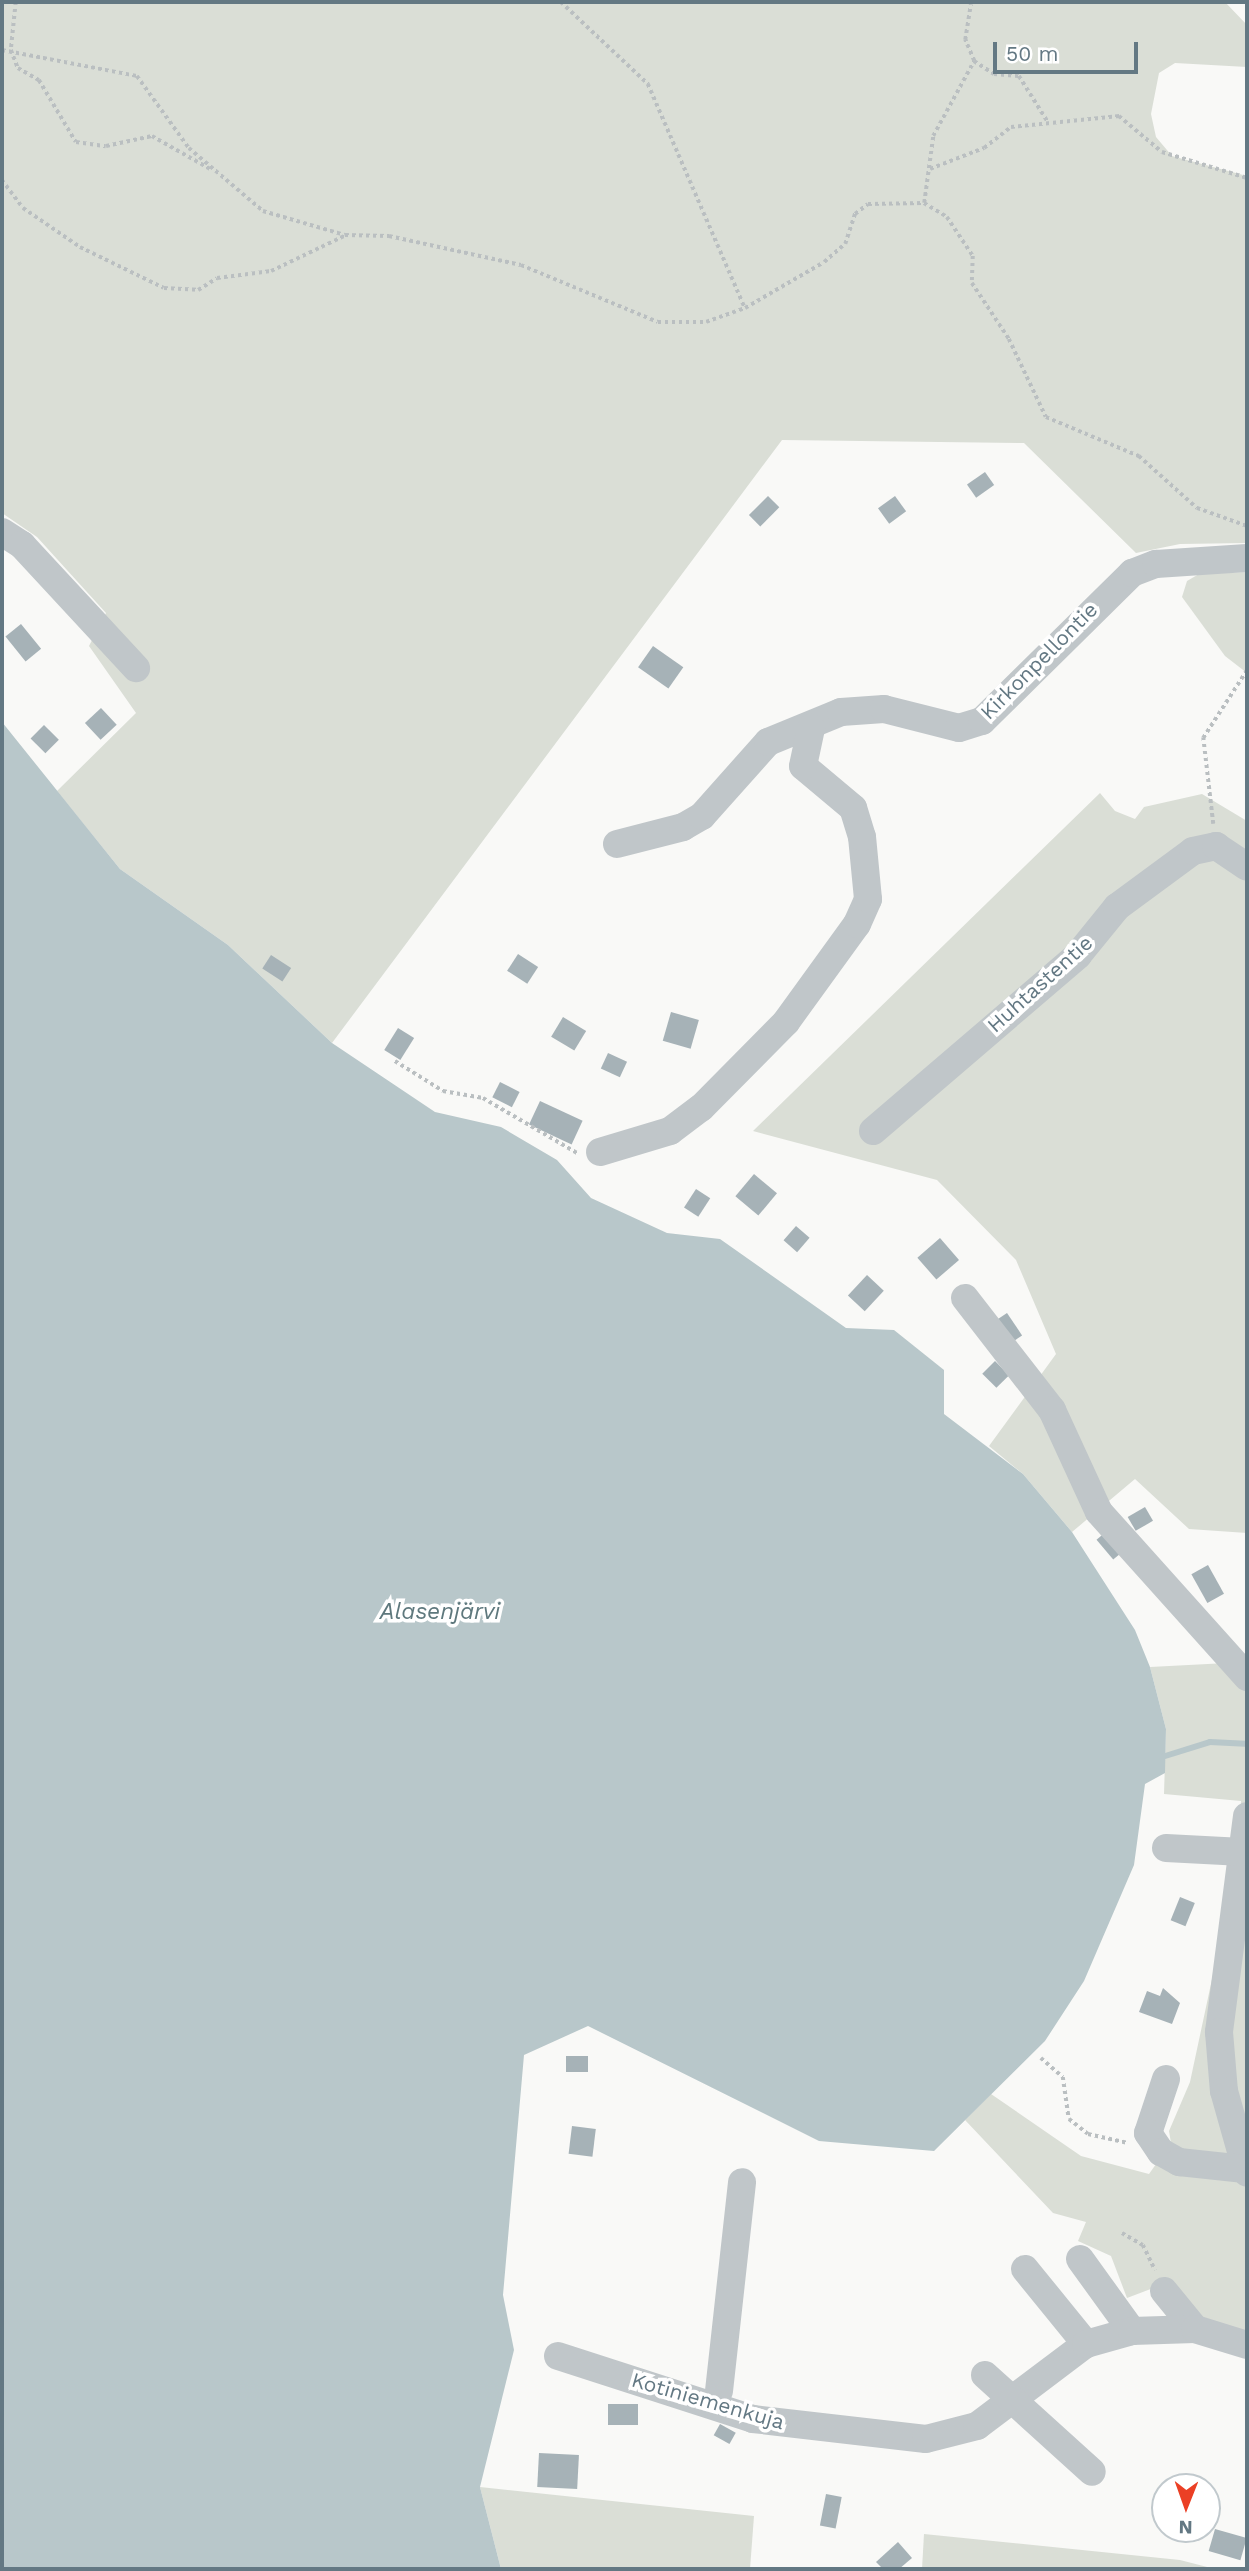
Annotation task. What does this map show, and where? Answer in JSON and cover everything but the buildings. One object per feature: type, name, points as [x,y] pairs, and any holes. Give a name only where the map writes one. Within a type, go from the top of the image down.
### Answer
[{"type":"street","points":[[2,532],[22,545],[136,668]]},
{"type":"street","name":"Kirkonpellontie","points":[[617,844],[692,821],[768,742],[863,707],[937,727],[982,722],[1132,573],[1156,564],[1247,558]]},
{"type":"street","points":[[600,1152],[670,1131],[701,1108],[786,1022],[857,924],[868,899],[862,837],[853,808],[803,766],[811,728]]},
{"type":"street","points":[[1216,846],[1247,867]]},
{"type":"street","name":"Huhtastentie","points":[[873,1131],[1078,955],[1117,908],[1193,851],[1216,846]]},
{"type":"street","points":[[965,1298],[1052,1410],[1099,1512],[1247,1677]]},
{"type":"street","points":[[1166,2079],[1148,2133],[1161,2152],[1179,2162],[1246,2171],[1224,2091],[1219,2032],[1247,1816]]},
{"type":"street","points":[[1166,1848],[1242,1852]]},
{"type":"street","points":[[719,2390],[742,2182]]},
{"type":"street","points":[[1080,2259],[1132,2332]]},
{"type":"street","points":[[1025,2269],[1086,2344]]},
{"type":"street","points":[[1164,2291],[1195,2329]]},
{"type":"street","name":"Kotiniemenkuja","points":[[558,2356],[753,2419],[821,2431],[940,2436],[977,2426],[1086,2344],[1132,2332],[1195,2329],[1247,2345]]},
{"type":"street","points":[[985,2375],[1000,2394],[1015,2397],[1092,2472]]},
{"type":"path","points":[[16,2],[11,50],[18,68],[39,80],[76,142],[106,146],[152,136],[217,172]]},
{"type":"path","points":[[561,2],[648,84],[745,308]]},
{"type":"path","points":[[971,4],[965,40],[974,61],[994,74],[1019,76],[1048,122]]},
{"type":"path","points":[[2,50],[137,76],[188,148],[263,211],[345,235],[389,236],[522,265],[658,323],[706,322],[745,308],[824,262],[845,244],[855,214],[868,204],[924,203],[947,217],[973,257],[972,283],[1009,339],[1046,417],[1139,456],[1197,508],[1247,526]]},
{"type":"path","points":[[924,203],[933,136],[974,61]]},
{"type":"path","points":[[930,169],[984,148],[1012,127],[1119,116],[1162,152],[1247,178]]},
{"type":"path","points":[[2,180],[23,208],[80,247],[164,288],[198,290],[217,278],[271,271],[345,235]]},
{"type":"path","points":[[1216,846],[1203,738],[1247,670]]},
{"type":"path","points":[[395,1061],[443,1091],[483,1098],[560,1147],[600,1152]]},
{"type":"path","points":[[1041,2058],[1063,2077],[1069,2119],[1088,2134],[1161,2152]]},
{"type":"path","points":[[1122,2233],[1143,2245],[1164,2291]]},
{"type":"shaded area","points":[[2,2],[1225,2],[1247,25],[1247,67],[1175,63],[1159,73],[1151,114],[1156,137],[1172,156],[1247,176],[1247,543],[1180,544],[1136,553],[1024,443],[782,440],[332,1043],[228,945],[120,869],[57,791],[136,713],[89,646],[106,613],[37,537],[2,513]]},
{"type":"shaded area","points":[[1247,572],[1247,673],[1225,656],[1182,597],[1187,581],[1199,574]]},
{"type":"shaded area","points":[[1100,793],[1115,811],[1135,819],[1144,807],[1202,794],[1247,821],[1247,1533],[1189,1529],[1135,1479],[1072,1532],[1023,1474],[989,1446],[1056,1354],[1016,1260],[937,1180],[753,1131]]},
{"type":"shaded area","points":[[1227,1663],[1247,1669],[1247,2331],[1201,2322],[1169,2282],[1127,2298],[1111,2256],[1078,2241],[1086,2222],[1053,2213],[965,2120],[991,2094],[1081,2156],[1149,2174],[1171,2143],[1169,2131],[1190,2082],[1237,1862],[1241,1801],[1164,1794],[1166,1729],[1150,1667]]},
{"type":"shaded area","points":[[480,2487],[754,2516],[750,2569],[501,2569]]},
{"type":"shaded area","points":[[924,2534],[1180,2560],[1215,2569],[922,2569]]},
{"type":"water","name":"Alasenjärvi","points":[[2,722],[120,869],[228,945],[332,1043],[435,1112],[501,1127],[557,1160],[591,1198],[667,1233],[720,1239],[846,1328],[894,1330],[944,1370],[944,1414],[1023,1474],[1072,1532],[1135,1630],[1150,1667],[1166,1729],[1165,1773],[1145,1784],[1134,1865],[1084,1981],[1045,2041],[934,2151],[819,2141],[588,2026],[524,2055],[503,2295],[514,2350],[480,2487],[501,2569],[2,2569]]},
{"type":"waterway","points":[[1162,1757],[1210,1742],[1245,1744]]}]
